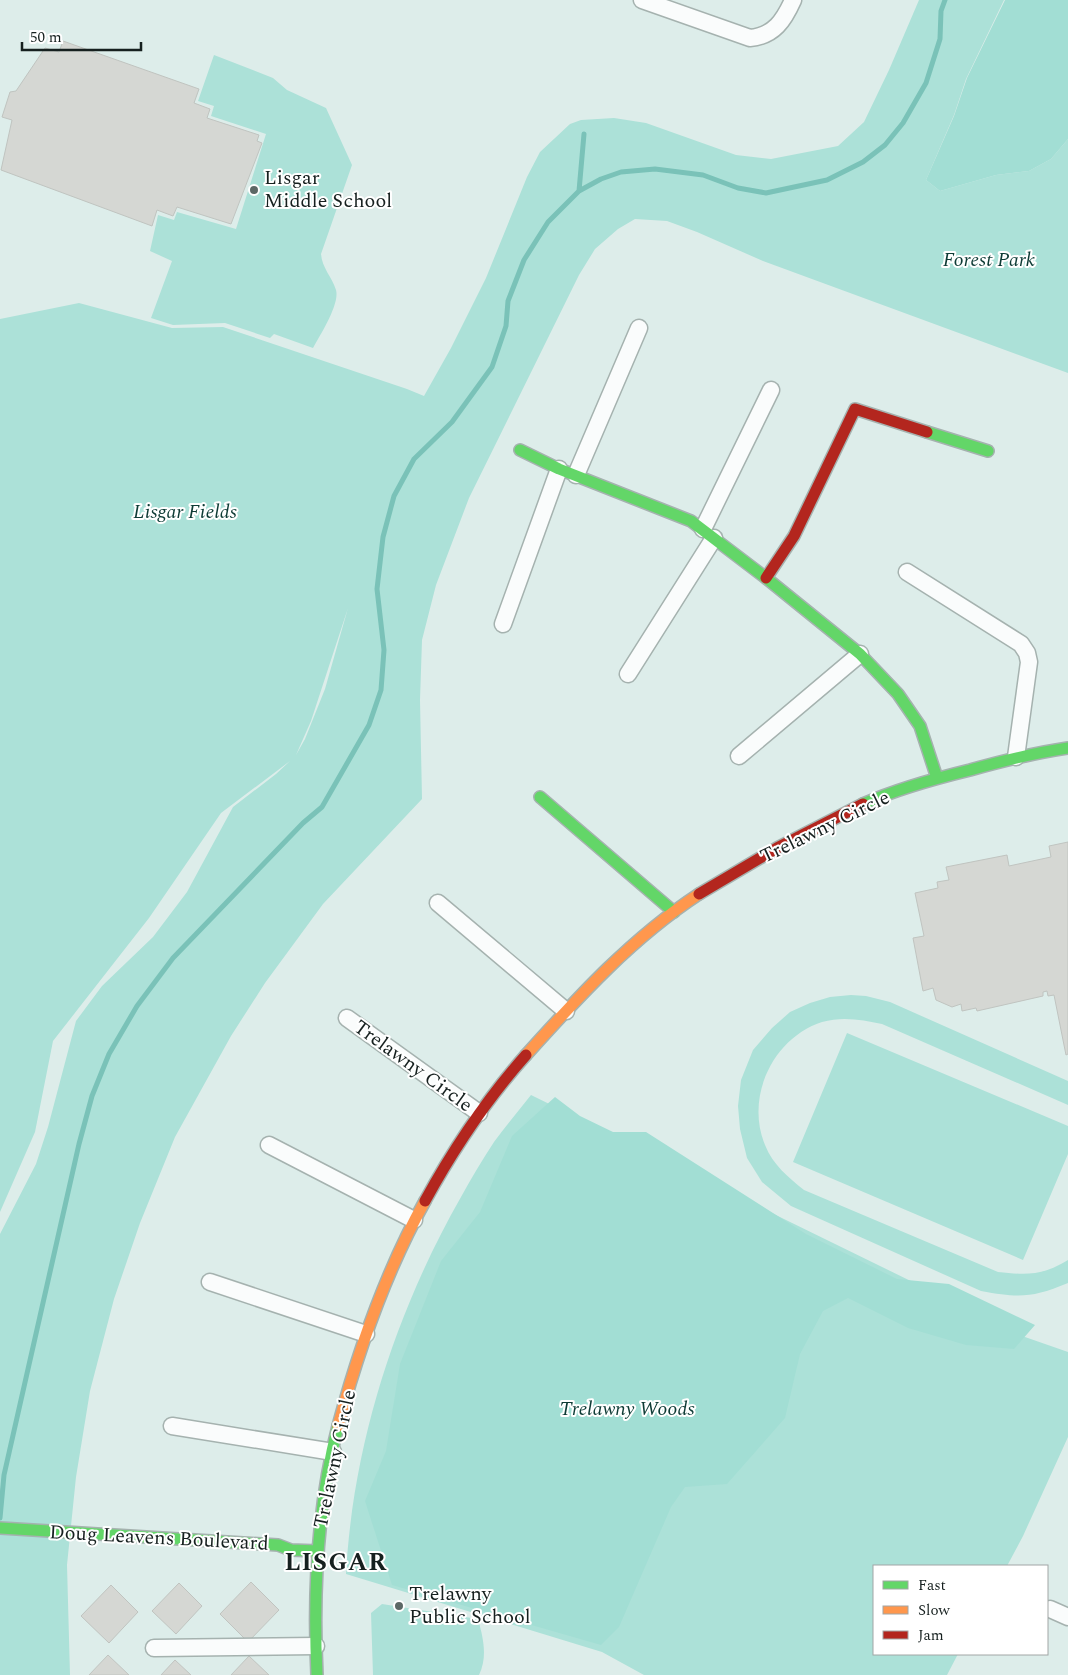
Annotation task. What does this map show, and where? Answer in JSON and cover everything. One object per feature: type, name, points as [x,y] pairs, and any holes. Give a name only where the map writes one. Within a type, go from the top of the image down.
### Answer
[{"type":"street","points":[[642,0],[750,38],[760,38],[776,28],[793,0]]},
{"type":"street","points":[[576,476],[638,328]]},
{"type":"street","points":[[628,674],[709,534],[771,390]]},
{"type":"street","points":[[766,578],[794,536],[855,409],[988,451]]},
{"type":"street","points":[[520,450],[559,469],[691,521],[766,578],[860,654],[898,694],[920,726],[937,778]]},
{"type":"street","points":[[502,624],[559,469]]},
{"type":"street","points":[[907,572],[1020,644],[1027,653],[1029,662],[1016,757]]},
{"type":"street","points":[[739,756],[860,654]]},
{"type":"street","name":"Trelawny Circle","points":[[317,1675],[318,1550],[322,1513],[345,1400],[366,1334],[386,1281],[414,1220],[458,1143],[479,1113],[528,1053],[566,1011],[629,948],[674,912],[723,880],[817,826],[876,799],[937,778],[1016,757],[1068,748]]},
{"type":"street","points":[[540,797],[674,912]]},
{"type":"street","points":[[438,903],[566,1011]]},
{"type":"street","name":"Trelawny Circle","points":[[347,1018],[479,1113]]},
{"type":"street","points":[[269,1145],[414,1220]]},
{"type":"street","points":[[210,1282],[366,1334]]},
{"type":"street","points":[[172,1426],[333,1452]]},
{"type":"street","name":"Doug Leavens Boulevard","points":[[0,1528],[278,1545],[291,1550],[318,1550]]},
{"type":"street","points":[[1050,1609],[1068,1617]]},
{"type":"street","points":[[154,1648],[316,1646]]},
{"type":"green space","points":[[919,0],[1004,0],[966,79],[954,115],[926,180],[940,191],[996,175],[1029,171],[1051,159],[1068,139],[1068,373],[763,261],[667,221],[635,219],[618,229],[595,249],[579,275],[469,498],[436,585],[422,640],[420,700],[422,799],[323,904],[265,983],[231,1036],[175,1137],[140,1223],[114,1299],[90,1391],[76,1477],[67,1565],[70,1675],[0,1675],[0,1234],[36,1164],[48,1127],[76,1021],[102,986],[153,937],[187,892],[233,807],[290,761],[221,813],[149,918],[53,1041],[35,1132],[0,1212],[0,319],[79,303],[172,328],[223,327],[424,396],[451,348],[486,278],[527,177],[540,152],[570,124],[581,120],[614,118],[646,123],[736,155],[771,159],[838,146],[864,122]],"holes":[[[348,608],[325,689],[305,739],[296,755],[311,721]]]},
{"type":"green space","points":[[1005,0],[1068,0],[1068,139],[1051,159],[1029,171],[996,175],[940,191],[926,180],[954,116],[967,78]]},
{"type":"green space","points":[[214,55],[273,78],[287,90],[326,108],[352,165],[321,254],[323,264],[336,290],[335,303],[329,319],[313,348],[274,334],[270,338],[225,323],[173,325],[151,318],[172,261],[150,251],[158,215],[174,220],[177,212],[236,229],[266,134],[211,116],[214,106],[198,101]]},
{"type":"green space","points":[[866,996],[890,1002],[1068,1081],[1068,1105],[882,1024],[853,1019],[830,1020],[805,1030],[790,1041],[777,1055],[761,1089],[760,1127],[768,1152],[777,1165],[804,1190],[998,1272],[1017,1274],[1042,1272],[1068,1260],[1068,1283],[1045,1292],[1016,1296],[981,1291],[791,1206],[762,1182],[747,1158],[740,1129],[738,1106],[741,1080],[753,1050],[772,1028],[790,1012],[830,997]]},
{"type":"green space","points":[[847,1033],[1068,1126],[1068,1154],[1023,1260],[793,1162]]},
{"type":"green space","name":"Trelawny Woods","points":[[531,1095],[1025,1337],[1068,1352],[1068,1437],[1023,1536],[1008,1565],[873,1565],[873,1655],[957,1655],[947,1675],[644,1675],[602,1652],[346,1574],[350,1525],[368,1427],[398,1332],[438,1241],[465,1190],[494,1142]]},
{"type":"green space","points":[[555,1097],[580,1116],[613,1132],[646,1132],[806,1234],[897,1279],[949,1284],[1035,1325],[1014,1349],[966,1345],[908,1328],[848,1298],[823,1311],[800,1354],[785,1418],[727,1484],[685,1487],[671,1507],[619,1627],[601,1645],[392,1585],[365,1501],[386,1451],[400,1364],[441,1261],[480,1212],[512,1136]]},
{"type":"green space","points":[[382,1604],[478,1619],[484,1654],[479,1675],[373,1675],[371,1613]]},
{"type":"building","points":[[63,41],[199,89],[194,103],[210,109],[207,118],[259,135],[257,141],[262,143],[231,224],[177,207],[173,216],[157,210],[152,226],[1,170],[12,120],[2,117],[10,92],[16,91],[45,48],[59,52]]},
{"type":"building","points":[[1068,842],[1068,1054],[1066,1055],[1054,995],[1048,996],[1047,991],[1043,992],[1043,996],[977,1011],[976,1008],[962,1011],[961,1004],[952,1007],[936,1000],[933,988],[923,991],[913,938],[924,936],[915,893],[938,888],[937,882],[949,880],[946,867],[1007,855],[1009,866],[1051,857],[1049,846]]},
{"type":"building","points":[[251,1582],[279,1610],[248,1642],[220,1614]]},
{"type":"building","points":[[179,1583],[202,1606],[176,1634],[152,1611]]},
{"type":"building","points":[[111,1585],[138,1612],[109,1643],[81,1616]]},
{"type":"building","points":[[108,1655],[129,1675],[89,1675]]},
{"type":"building","points":[[249,1656],[269,1675],[231,1675]]},
{"type":"building","points":[[175,1660],[191,1675],[161,1675]]},
{"type":"waterway","points":[[0,1518],[4,1475],[79,1144],[92,1096],[109,1054],[137,1006],[173,958],[303,823],[322,807],[369,725],[381,690],[384,650],[377,589],[383,537],[394,496],[414,459],[452,422],[492,367],[506,326],[508,301],[524,260],[548,222],[579,191],[601,179],[621,172],[655,169],[703,175],[738,188],[766,193],[827,180],[863,162],[885,145],[903,123],[926,83],[940,39],[941,11],[945,0]]},
{"type":"waterway","points":[[579,191],[584,134]]},
{"type":"traffic: fast","points":[[927,432],[988,451]]},
{"type":"traffic: fast","points":[[520,450],[559,469],[691,521],[766,578],[860,654],[898,694],[920,726],[937,778]]},
{"type":"traffic: fast","points":[[863,804],[902,789],[942,777],[1018,757],[1068,748]]},
{"type":"traffic: fast","points":[[540,797],[674,912]]},
{"type":"traffic: fast","points":[[317,1675],[316,1581],[318,1550],[325,1487],[338,1426]]},
{"type":"traffic: fast","points":[[0,1528],[278,1545],[291,1550],[318,1551]]},
{"type":"traffic: slow","points":[[526,1055],[607,969],[651,929],[699,894]]},
{"type":"traffic: slow","points":[[338,1426],[364,1339],[375,1310],[398,1255],[425,1201]]},
{"type":"traffic: jam","points":[[766,578],[794,536],[855,409],[927,432]]},
{"type":"traffic: jam","points":[[699,894],[777,848],[863,804]]},
{"type":"traffic: jam","points":[[425,1201],[471,1125],[497,1089],[526,1055]]},
{"type":"place","name":"Lisgar Middle School","points":[[254,190]]},
{"type":"place","name":"Trelawny Public School","points":[[399,1606]]},
{"type":"district","name":"LISGAR","points":[[336,1563]]},
{"type":"park label","name":"Forest Park","points":[[989,260]]},
{"type":"park label","name":"Lisgar Fields","points":[[185,512]]}]
